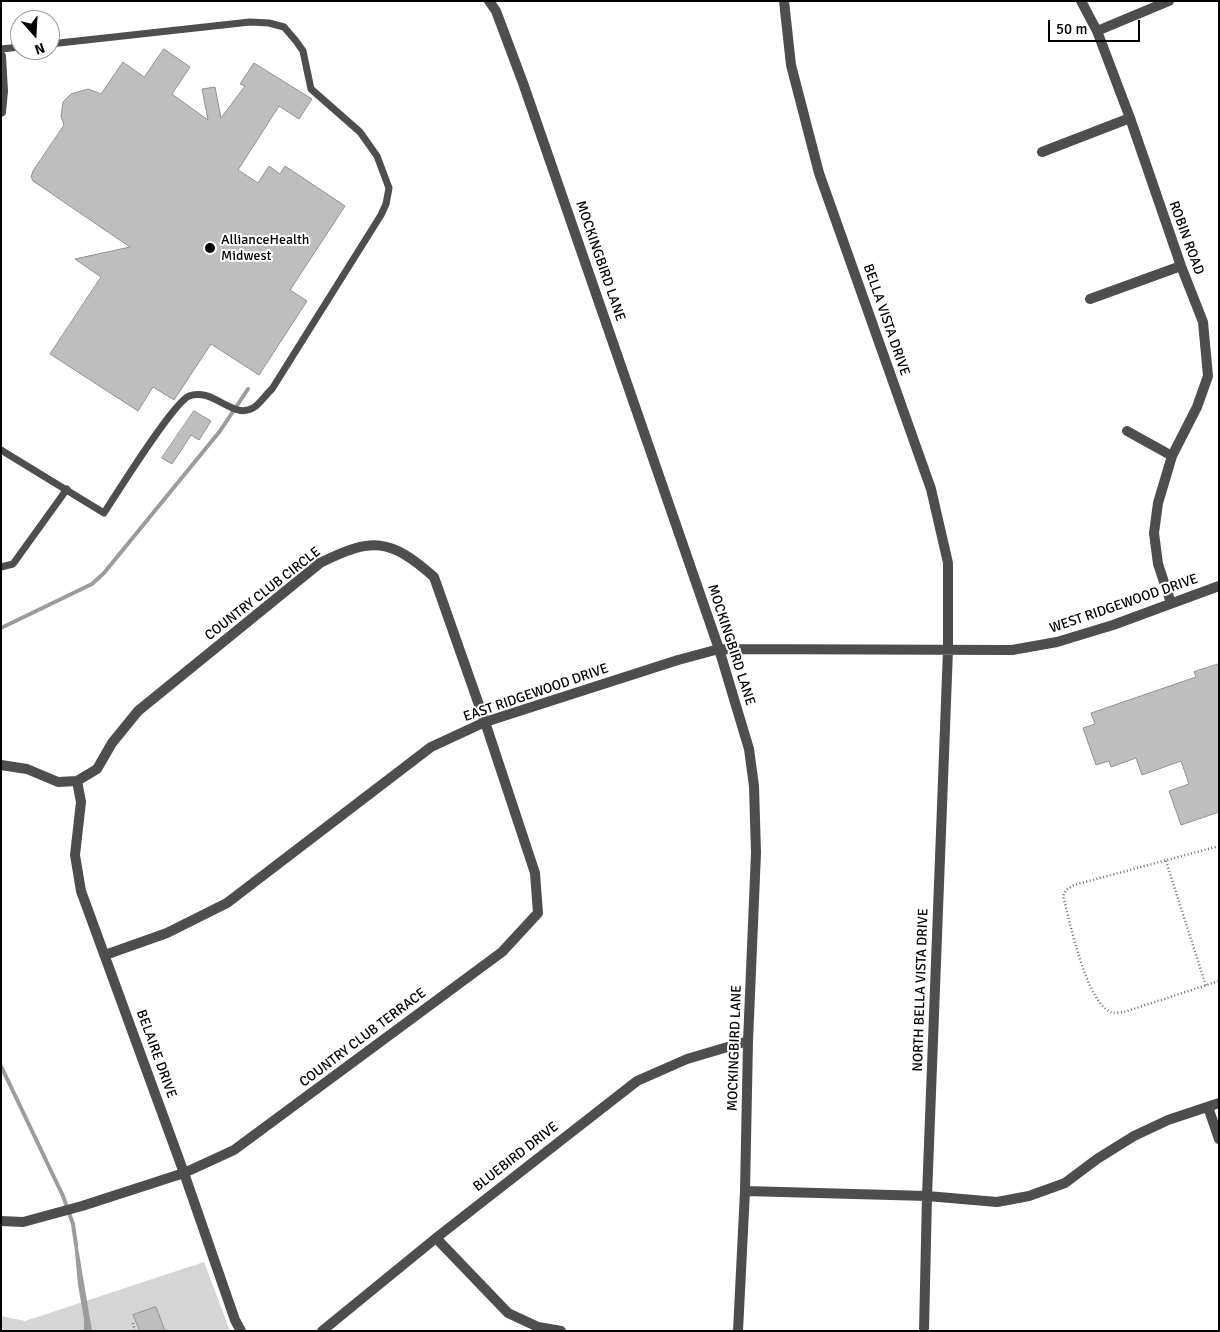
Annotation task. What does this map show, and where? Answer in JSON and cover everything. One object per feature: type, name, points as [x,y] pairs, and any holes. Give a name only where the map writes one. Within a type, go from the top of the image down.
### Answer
[{"type":"street","name":"MOCKINGBIRD LANE","points":[[489,1],[496,11],[524,83],[719,649],[749,749],[754,786],[756,853],[748,1041],[745,1191],[738,1331]]},
{"type":"street","name":"BELLA VISTA DRIVE","points":[[784,1],[791,65],[820,173],[931,489],[948,563],[948,650]]},
{"type":"street","name":"ROBIN ROAD","points":[[1081,1],[1097,31],[1130,118],[1181,266],[1203,322],[1208,376],[1197,407],[1172,456],[1158,504],[1154,533],[1158,564],[1171,602]]},
{"type":"street","points":[[1097,31],[1168,1]]},
{"type":"street","points":[[1,56],[3,92],[1,112]]},
{"type":"street","points":[[1042,152],[1130,118]]},
{"type":"street","points":[[1090,299],[1181,266]]},
{"type":"street","points":[[1127,431],[1172,456]]},
{"type":"street","name":"COUNTRY CLUB CIRCLE","points":[[77,781],[97,769],[112,743],[138,711],[161,692],[320,563],[345,550],[366,545],[393,548],[416,561],[434,577],[485,722]]},
{"type":"street","name":"WEST RIDGEWOOD DRIVE","points":[[948,650],[1012,650],[1057,642],[1113,625],[1171,602],[1219,586]]},
{"type":"street","name":"EAST RIDGEWOOD DRIVE","points":[[105,955],[167,933],[227,903],[431,747],[485,722],[678,660],[719,649],[948,650]]},
{"type":"street","name":"NORTH BELLA VISTA DRIVE","points":[[924,1331],[927,1196],[948,650]]},
{"type":"street","name":"COUNTRY CLUB TERRACE","points":[[1,1222],[23,1222],[82,1206],[184,1173],[234,1150],[502,952],[538,913],[535,873],[485,722]]},
{"type":"street","points":[[1,765],[27,769],[58,782],[77,781]]},
{"type":"street","name":"BELAIRE DRIVE","points":[[77,781],[81,802],[75,855],[81,891],[184,1173],[235,1320],[241,1331]]},
{"type":"street","name":"BLUEBIRD DRIVE","points":[[322,1331],[436,1238],[637,1081],[687,1059],[748,1041]]},
{"type":"street","points":[[745,1191],[927,1196],[998,1202],[1029,1196],[1066,1183],[1096,1159],[1134,1136],[1168,1120],[1219,1103]]},
{"type":"street","points":[[1208,1107],[1219,1139]]},
{"type":"street","points":[[436,1238],[508,1313],[538,1328],[561,1331]]},
{"type":"lane","points":[[1,450],[104,513],[173,412],[187,397],[197,394],[207,395],[238,411],[246,411],[254,408],[272,388],[378,219],[386,204],[389,188],[377,156],[360,132],[311,89],[303,51],[284,27],[269,23],[250,22],[60,43]]},
{"type":"lane","points":[[1,567],[13,564],[66,489]]},
{"type":"path","points":[[1219,846],[1074,885],[1066,890],[1063,896],[1089,986],[1102,1004],[1112,1013],[1124,1012],[1219,981]]},
{"type":"path","points":[[1166,860],[1206,986]]},
{"type":"path","points":[[132,1323],[135,1331]]},
{"type":"shaded area","points":[[74,1241],[77,1241],[92,1331],[84,1331]]},
{"type":"shaded area","points":[[204,1262],[230,1331],[1,1331],[1,1316],[25,1321]]},
{"type":"building","name":"AllianceHealth Midwest","points":[[164,49],[190,67],[172,94],[208,120],[202,89],[215,87],[221,118],[245,86],[240,84],[254,63],[312,99],[299,119],[279,106],[238,170],[258,183],[269,166],[280,174],[285,166],[345,206],[290,290],[307,301],[259,375],[211,344],[174,400],[153,387],[138,411],[50,354],[101,277],[75,259],[130,247],[33,181],[31,177],[33,171],[64,125],[61,116],[63,102],[71,94],[88,89],[101,94],[123,62],[144,77]]},
{"type":"building","points":[[194,411],[211,421],[199,440],[191,435],[172,464],[162,458]]},
{"type":"building","points":[[1219,664],[1219,812],[1181,825],[1169,791],[1189,784],[1181,761],[1142,775],[1136,758],[1111,767],[1109,761],[1096,765],[1083,728],[1095,724],[1091,713],[1196,677],[1194,672]]},
{"type":"building","points":[[156,1307],[165,1331],[140,1331],[133,1315]]},
{"type":"waterway","points":[[1,628],[92,584],[104,573],[220,431],[248,389]]},
{"type":"waterway","points":[[1,1066],[63,1196],[73,1224],[76,1245]]},
{"type":"place","name":"AllianceHealth Midwest","points":[[210,248]]}]
